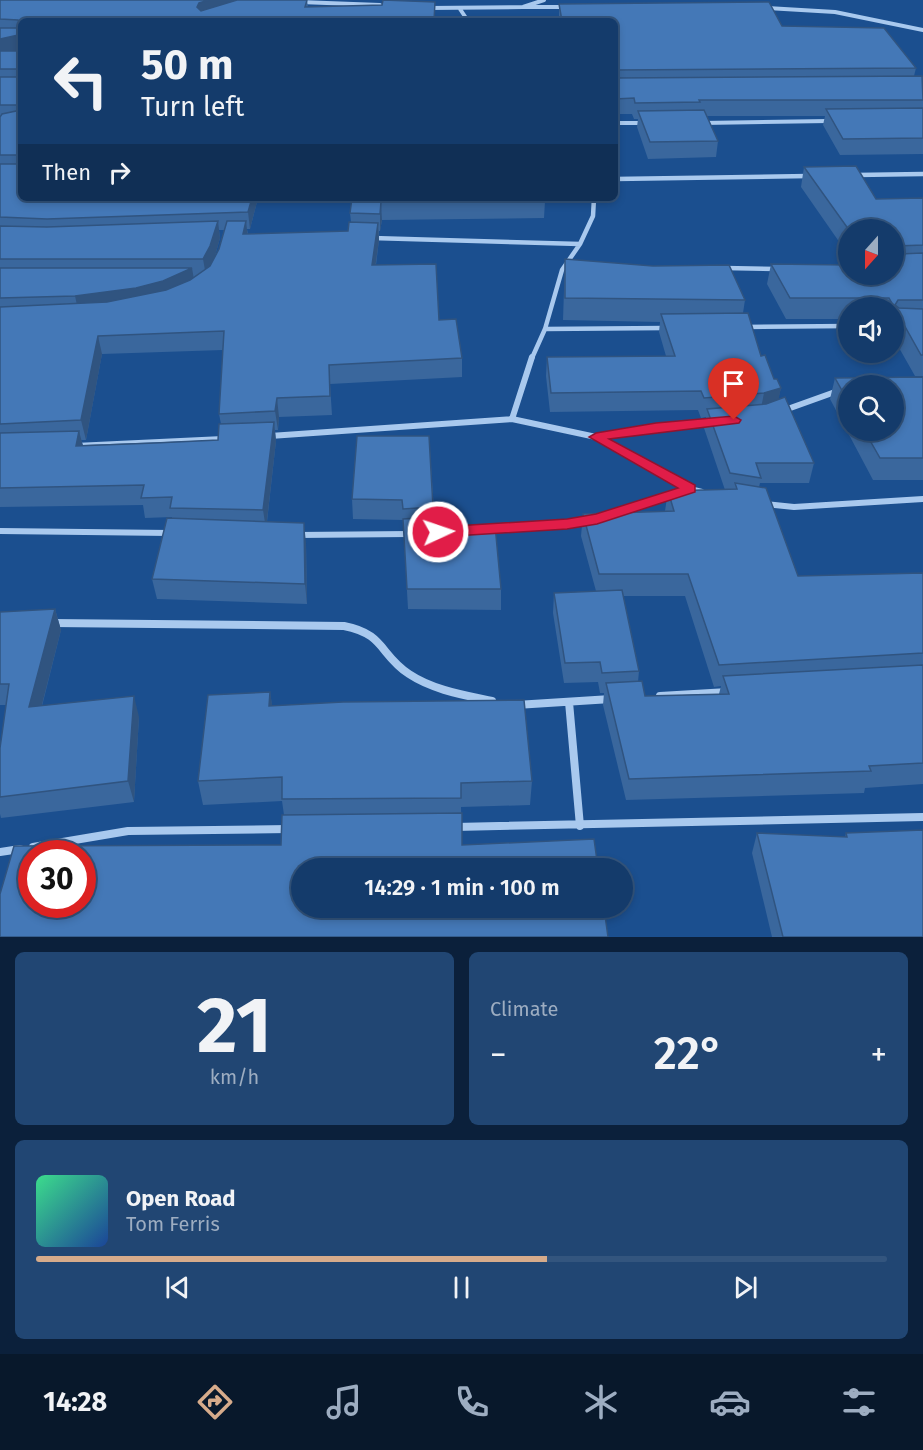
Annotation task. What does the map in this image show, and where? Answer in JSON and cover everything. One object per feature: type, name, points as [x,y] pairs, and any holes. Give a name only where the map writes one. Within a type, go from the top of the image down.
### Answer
[{"type":"street","points":[[523,7],[544,0]]},
{"type":"street","points":[[295,1],[389,6]]},
{"type":"street","points":[[424,8],[569,7]]},
{"type":"street","points":[[755,8],[835,12],[923,30]]},
{"type":"street","points":[[460,9],[466,18]]},
{"type":"street","points":[[696,123],[836,121]]},
{"type":"street","points":[[618,123],[650,123]]},
{"type":"street","points":[[852,175],[923,174]]},
{"type":"street","points":[[618,179],[816,176]]},
{"type":"street","points":[[512,419],[528,366],[545,329],[562,270],[592,223],[596,209],[595,201]]},
{"type":"street","points":[[367,237],[580,244]]},
{"type":"street","points":[[718,268],[790,269]]},
{"type":"street","points":[[562,270],[573,269]]},
{"type":"street","points":[[732,327],[838,326]]},
{"type":"street","points":[[545,329],[674,328]]},
{"type":"street","points":[[777,413],[838,391]]},
{"type":"street","points":[[266,436],[512,419],[596,437],[690,489],[711,494]]},
{"type":"street","points":[[596,437],[656,427],[724,421]]},
{"type":"street","points":[[70,446],[232,438]]},
{"type":"street","points":[[479,530],[567,524],[597,519],[690,489]]},
{"type":"street","points":[[752,503],[794,507],[923,499]]},
{"type":"street","points":[[0,531],[174,533]]},
{"type":"street","points":[[291,535],[420,534]]},
{"type":"street","points":[[42,623],[344,626],[364,629],[380,640],[401,668],[434,685],[496,703]]},
{"type":"street","points":[[650,697],[742,691]]},
{"type":"street","points":[[508,705],[615,699]]},
{"type":"street","points":[[569,702],[580,826]]},
{"type":"street","points":[[449,828],[923,817]]},
{"type":"street","points":[[0,852],[128,831],[295,829]]},
{"type":"building","points":[[0,0],[209,0],[199,3],[197,7],[201,11],[237,0],[307,0],[305,7],[382,5],[383,0],[435,2],[434,18],[0,19]]},
{"type":"building","points":[[769,2],[782,26],[884,28],[916,68],[618,70],[618,18],[561,18],[559,4]]},
{"type":"building","points":[[0,28],[17,28],[18,35],[0,39]]},
{"type":"building","points":[[0,51],[17,51],[18,69],[0,69]]},
{"type":"building","points":[[922,76],[923,100],[699,100],[700,102],[635,103],[634,98],[618,99],[618,78]]},
{"type":"building","points":[[0,77],[18,77],[18,106],[0,105]]},
{"type":"building","points":[[923,108],[923,138],[843,139],[826,109]]},
{"type":"building","points":[[704,110],[718,141],[650,142],[638,111]]},
{"type":"building","points":[[18,111],[18,156],[0,155],[0,117],[2,114]]},
{"type":"building","points":[[0,164],[17,164],[18,201],[251,201],[248,212],[47,219],[0,217]]},
{"type":"building","points":[[856,166],[876,199],[923,198],[923,245],[904,246],[904,219],[841,219],[804,167]]},
{"type":"building","points":[[352,201],[545,201],[381,202],[380,214],[350,213]]},
{"type":"building","points":[[218,221],[203,259],[0,259],[0,226],[47,227]]},
{"type":"building","points":[[227,221],[246,221],[243,234],[348,231],[349,222],[378,223],[372,265],[436,264],[439,320],[456,319],[462,358],[329,365],[330,396],[277,398],[275,411],[219,414],[224,331],[98,336],[81,420],[0,424],[0,307],[107,302],[166,290],[190,280],[210,266],[219,249]]},
{"type":"building","points":[[923,253],[923,300],[904,300],[904,297],[790,298],[771,264],[838,265],[838,285],[904,285],[904,254]]},
{"type":"building","points":[[565,259],[653,266],[729,265],[745,300],[565,298]]},
{"type":"building","points":[[0,268],[192,268],[163,281],[136,288],[75,296],[0,298]]},
{"type":"building","points":[[904,308],[923,309],[923,355],[904,325]]},
{"type":"building","points":[[748,313],[761,356],[765,355],[774,379],[777,379],[781,388],[764,393],[704,398],[701,391],[551,393],[547,357],[675,356],[661,314]]},
{"type":"building","points":[[904,377],[923,377],[923,458],[880,458],[870,441],[904,441]]},
{"type":"building","points":[[785,397],[814,463],[756,463],[761,478],[730,473],[707,409],[766,404]]},
{"type":"building","points":[[274,422],[263,510],[170,508],[172,497],[141,498],[144,485],[0,488],[0,433],[79,431],[76,446],[155,443],[218,440],[219,424]]},
{"type":"building","points":[[357,436],[429,436],[433,507],[403,509],[402,500],[352,499]]},
{"type":"building","points":[[735,483],[766,488],[798,576],[923,573],[923,653],[719,665],[688,574],[599,574],[583,514],[674,511],[668,491],[737,489]]},
{"type":"building","points":[[434,517],[435,526],[495,525],[501,589],[407,589],[403,519]]},
{"type":"building","points":[[167,518],[304,523],[305,584],[152,579]]},
{"type":"building","points":[[622,590],[639,671],[602,673],[600,662],[565,663],[554,593]]},
{"type":"building","points":[[55,609],[29,707],[134,696],[128,781],[0,797],[0,748],[9,684],[0,684],[0,612]]},
{"type":"building","points":[[923,665],[923,763],[869,766],[871,771],[629,779],[606,683],[642,681],[645,696],[729,694],[723,676]]},
{"type":"building","points":[[270,692],[269,706],[343,702],[524,700],[532,781],[461,783],[461,798],[282,799],[282,777],[198,781],[208,695]]},
{"type":"building","points":[[462,813],[462,845],[594,839],[597,858],[291,858],[291,918],[605,918],[608,937],[0,937],[0,894],[14,846],[18,846],[18,918],[96,918],[96,846],[281,845],[282,815]]},
{"type":"building","points":[[923,830],[923,937],[783,937],[757,833],[847,837],[846,833]]},
{"type":"route","points":[[438,532],[567,524],[597,519],[690,489],[596,437],[656,427],[734,420]]}]
